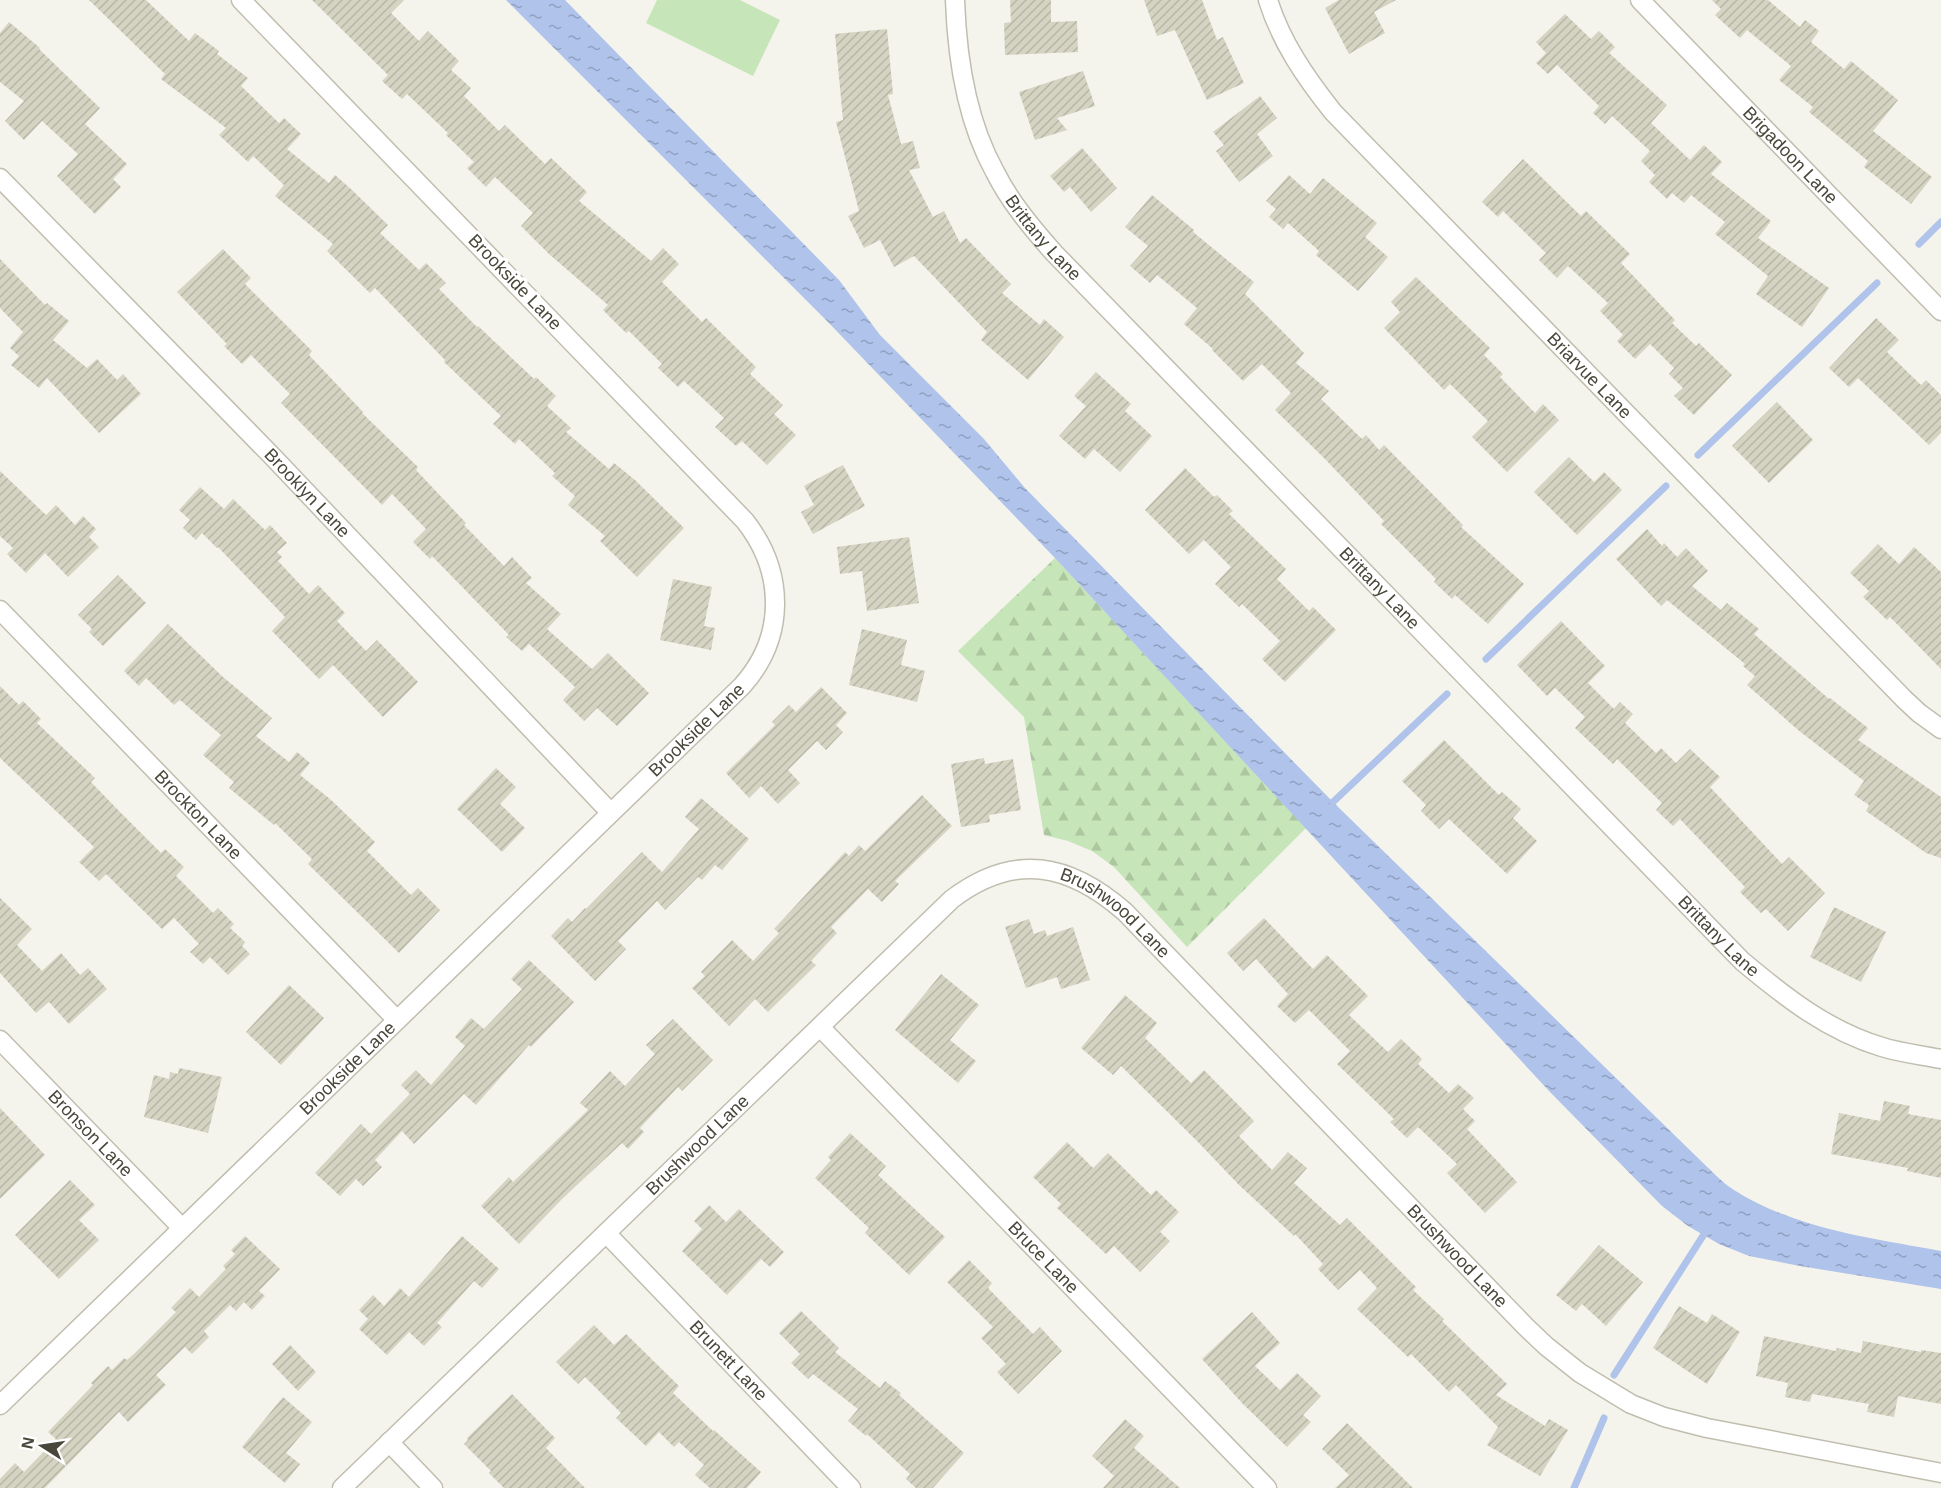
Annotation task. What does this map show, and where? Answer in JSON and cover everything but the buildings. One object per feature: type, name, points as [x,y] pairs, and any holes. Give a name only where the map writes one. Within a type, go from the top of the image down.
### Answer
[{"type":"street","name":"Brookside Lane","points":[[0,1405],[742,686],[759,665],[769,640],[775,613],[774,586],[764,548],[732,506],[241,0]]},
{"type":"street","name":"Brittany Lane","points":[[955,0],[964,86],[982,147],[1012,201],[1054,253],[1742,961],[1785,997],[1834,1028],[1884,1048],[1941,1059]]},
{"type":"street","name":"Briarvue Lane","points":[[1268,0],[1297,63],[1333,112],[1904,699],[1941,729]]},
{"type":"street","name":"Brigadoon Lane","points":[[1640,0],[1941,311]]},
{"type":"street","name":"Brooklyn Lane","points":[[0,178],[273,457],[610,812]]},
{"type":"street","name":"Brockton Lane","points":[[0,610],[397,1020]]},
{"type":"street","name":"Brushwood Lane","points":[[342,1488],[939,912],[967,888],[992,876],[1018,870],[1051,871],[1068,876],[1095,888],[1109,898],[1140,926],[1525,1326],[1580,1373],[1631,1404],[1683,1423],[1941,1473]]},
{"type":"street","name":"Bruce Lane","points":[[820,1027],[1267,1488]]},
{"type":"street","name":"Bronson Lane","points":[[0,1040],[182,1228]]},
{"type":"street","name":"Brunett Lane","points":[[606,1233],[851,1488]]},
{"type":"street","points":[[389,1442],[434,1488]]},
{"type":"green space","points":[[657,0],[740,0],[780,20],[753,76],[646,23]]},
{"type":"green space","points":[[1055,558],[1306,828],[1187,947],[1114,867],[1092,851],[1068,841],[1044,835],[1024,717],[958,651]]},
{"type":"water","points":[[506,0],[565,0],[839,280],[880,335],[984,439],[1025,488],[1333,802],[1720,1179],[1734,1190],[1758,1203],[1808,1223],[1861,1236],[1941,1251],[1941,1289],[1749,1256],[1719,1244],[1688,1226],[1662,1206],[1550,1092],[1055,558],[826,320]]},
{"type":"waterway","points":[[1919,244],[1941,222]]},
{"type":"waterway","points":[[1698,455],[1877,283]]},
{"type":"waterway","points":[[1486,659],[1666,486]]},
{"type":"waterway","points":[[1333,802],[1447,694]]},
{"type":"waterway","points":[[1614,1375],[1708,1228]]},
{"type":"waterway","points":[[1574,1488],[1604,1418]]}]
